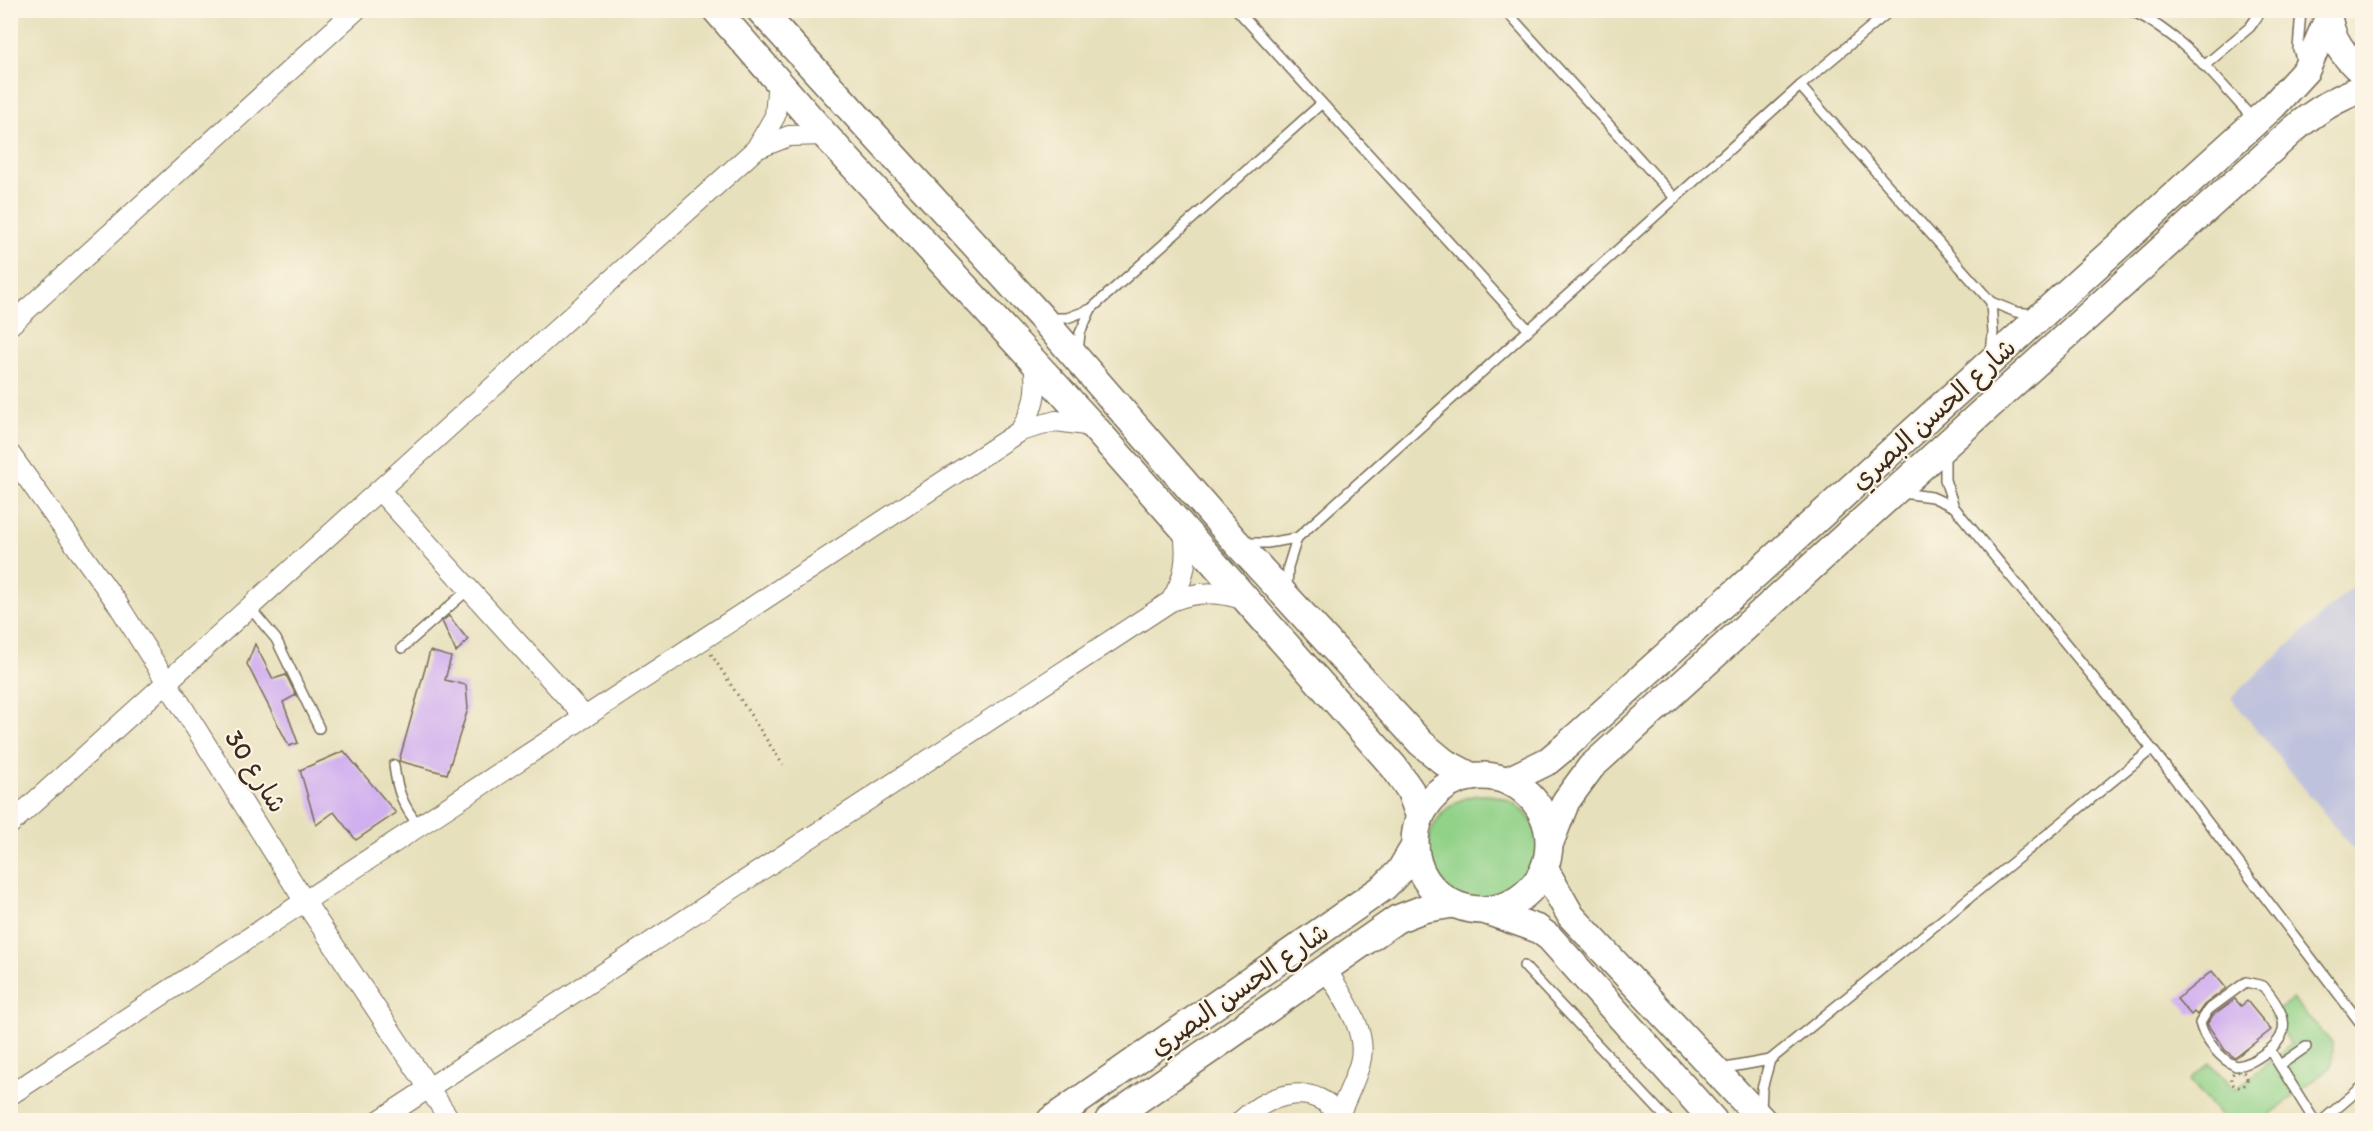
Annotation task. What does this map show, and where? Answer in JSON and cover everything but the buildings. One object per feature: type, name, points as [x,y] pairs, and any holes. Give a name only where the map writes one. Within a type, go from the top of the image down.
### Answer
[{"type":"street","points":[[10,325],[356,10]]},
{"type":"street","points":[[716,10],[825,135],[1034,365],[1093,426],[1403,778],[1420,817]]},
{"type":"street","points":[[760,10],[1040,316],[1236,542],[1421,743],[1444,762],[1472,777]]},
{"type":"street","points":[[2328,15],[2334,40],[2346,58],[2362,72]]},
{"type":"street","name":"شارع الحسن البصري","points":[[1507,781],[1541,765],[1566,746],[2256,122],[2288,92],[2306,70],[2328,15]]},
{"type":"street","points":[[10,824],[756,149],[775,116],[778,79]]},
{"type":"street","name":"شارع الحسن البصري","points":[[1550,842],[1566,801],[1591,767],[2312,114],[2335,100],[2362,89]]},
{"type":"street","points":[[756,149],[789,136],[825,135]]},
{"type":"street","points":[[1020,431],[1035,400],[1034,365]]},
{"type":"street","points":[[10,1095],[1020,431],[1056,421],[1093,426]]},
{"type":"street","name":"شارع 30","points":[[10,454],[117,603],[305,902],[450,1120]]},
{"type":"street","points":[[380,491],[585,717]]},
{"type":"street","points":[[1171,601],[1186,568],[1187,550],[1184,532]]},
{"type":"street","points":[[380,1120],[1171,601],[1208,592],[1227,593],[1245,600]]},
{"type":"street","points":[[1487,911],[1505,907],[1521,898],[1535,885],[1545,870],[1550,842],[1546,823],[1537,805],[1524,791],[1507,781],[1490,777],[1472,777],[1441,790],[1429,802],[1420,817],[1415,846],[1418,864],[1426,880],[1438,894],[1453,904],[1487,911],[1538,929],[1550,938],[1713,1120]]},
{"type":"street","name":"شارع الحسن البصري","points":[[1051,1120],[1384,887],[1400,871],[1415,846]]},
{"type":"street","points":[[1545,870],[1570,916],[1761,1120]]},
{"type":"street","name":"شارع الحسن البصري","points":[[1109,1120],[1397,919],[1423,909],[1453,904]]},
{"type":"street","points":[[1242,1120],[1271,1100],[1289,1093],[1308,1094],[1325,1102],[1340,1118],[1360,1062],[1361,1039],[1348,1008],[1326,969]]},
{"type":"lane","points":[[1237,10],[1528,329]]},
{"type":"lane","points":[[1505,10],[1675,198]]},
{"type":"lane","points":[[1866,29],[1881,10]]},
{"type":"lane","points":[[1287,598],[1288,567],[1297,538],[1800,86],[1891,10]]},
{"type":"lane","points":[[2130,10],[2164,28],[2204,66],[2256,122]]},
{"type":"lane","points":[[2204,66],[2250,27],[2262,10]]},
{"type":"lane","points":[[2301,10],[2298,49],[2306,70]]},
{"type":"lane","points":[[1800,86],[1991,302],[2016,312],[2042,315]]},
{"type":"lane","points":[[1040,316],[1066,318],[1091,309],[1321,104]]},
{"type":"lane","points":[[1989,363],[1993,333],[1991,302]]},
{"type":"lane","points":[[1078,359],[1080,333],[1091,309]]},
{"type":"lane","points":[[1946,446],[1945,480],[1954,507],[2152,749],[2360,1017],[2362,1025]]},
{"type":"lane","points":[[1893,494],[1921,494],[1954,507]]},
{"type":"lane","points":[[1236,542],[1267,543],[1297,538]]},
{"type":"lane","points":[[402,648],[469,589]]},
{"type":"lane","points":[[250,608],[276,639],[319,728]]},
{"type":"lane","points":[[1715,1069],[1770,1060],[2152,749]]},
{"type":"lane","points":[[394,765],[399,794],[404,807],[419,826]]},
{"type":"lane","points":[[1524,966],[1668,1120]]},
{"type":"lane","points":[[2246,982],[2264,986],[2284,1018],[2282,1036],[2270,1050],[2244,1066],[2229,1063],[2202,1031],[2200,1023],[2202,1016],[2237,986],[2246,982]]},
{"type":"lane","points":[[2280,1065],[2306,1047]]},
{"type":"lane","points":[[2270,1050],[2314,1120]]},
{"type":"lane","points":[[1761,1120],[1762,1089],[1770,1060]]},
{"type":"lane","points":[[2323,1120],[2362,1087]]},
{"type":"path","points":[[702,640],[783,765]]},
{"type":"shaded area","points":[[2362,578],[2362,860],[2231,698]]},
{"type":"green space","points":[[1484,795],[1506,799],[1524,811],[1536,829],[1540,851],[1536,873],[1524,891],[1506,903],[1484,907],[1462,903],[1444,891],[1432,873],[1428,851],[1432,829],[1444,811],[1462,799]]},
{"type":"green space","points":[[2292,999],[2333,1044],[2332,1066],[2263,1120],[2224,1120],[2190,1080],[2210,1063],[2235,1090],[2291,1044],[2271,1016]]}]
